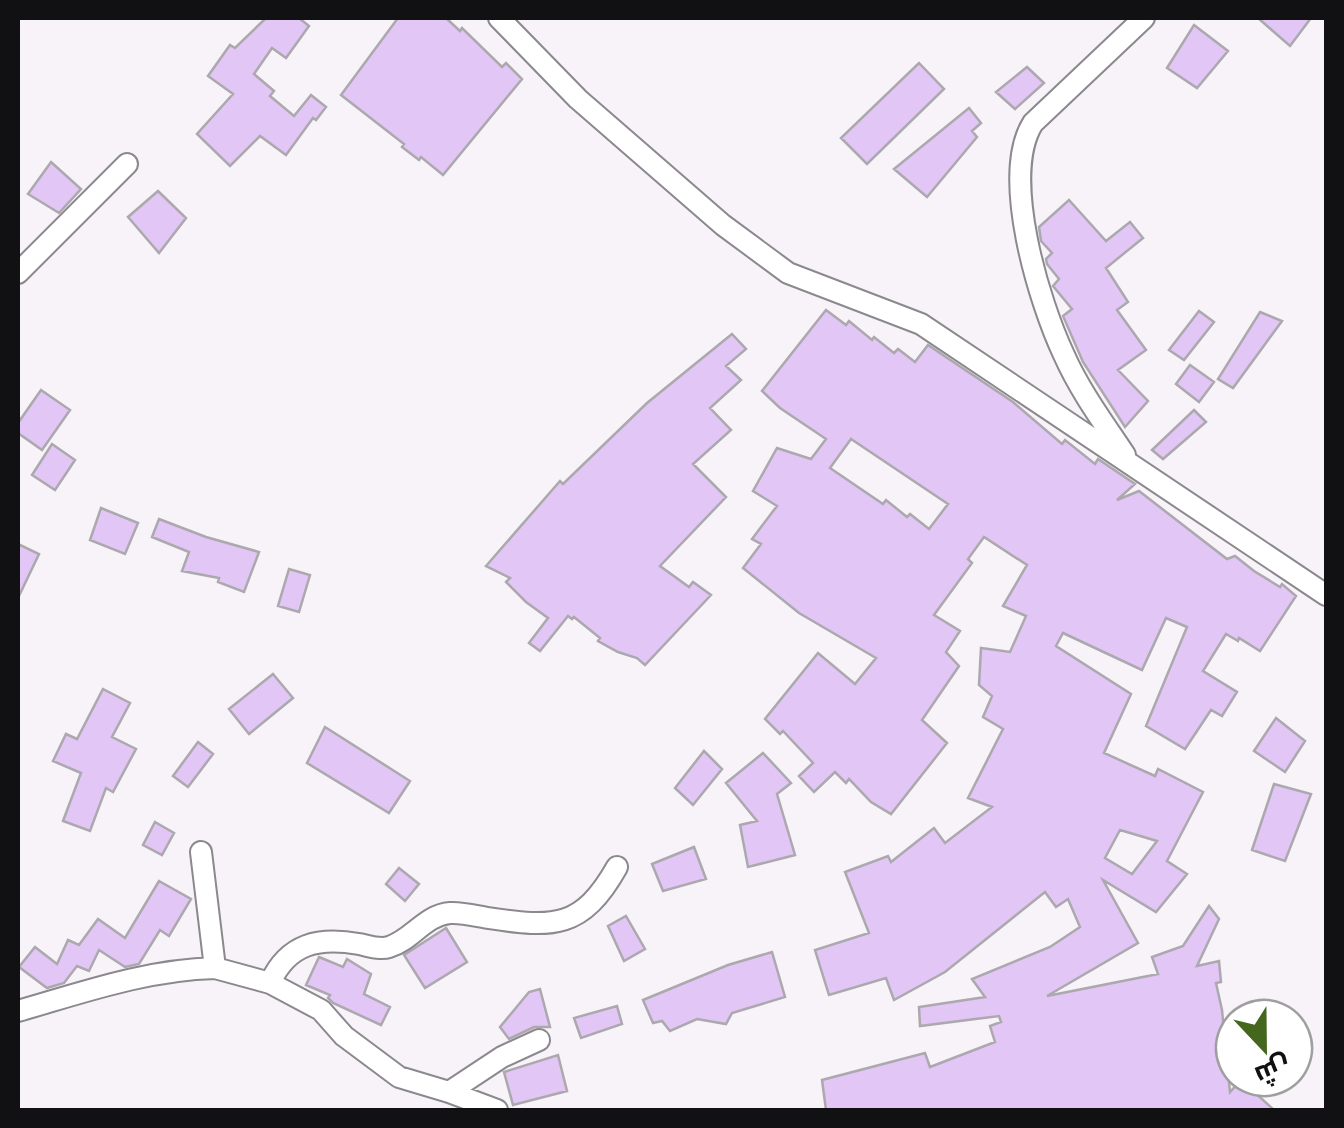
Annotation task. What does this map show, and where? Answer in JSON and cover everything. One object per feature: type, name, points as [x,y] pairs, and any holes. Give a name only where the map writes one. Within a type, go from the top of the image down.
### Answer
[{"type":"street","points":[[500,18],[578,99],[723,225],[788,273],[921,324],[1326,594]]},
{"type":"street","points":[[1131,465],[1062,354],[1032,254],[1020,179],[1022,146],[1032,122],[1144,18]]},
{"type":"street","points":[[18,273],[127,164]]},
{"type":"street","points":[[201,852],[215,968]]},
{"type":"street","points":[[270,983],[278,966],[291,953],[313,942],[327,940],[384,949],[435,917],[451,912],[536,924],[565,921],[602,894],[617,867]]},
{"type":"street","points":[[18,1011],[125,979],[172,970],[215,968],[270,983],[322,1010],[344,1036],[400,1077],[497,1110]]},
{"type":"street","points":[[450,1092],[502,1056],[538,1040]]},
{"type":"building","points":[[266,18],[299,18],[309,26],[286,58],[272,48],[254,74],[274,91],[270,96],[294,116],[311,95],[326,107],[286,155],[260,136],[230,166],[197,134],[233,94],[208,76],[230,45],[235,48]]},
{"type":"building","points":[[398,18],[446,18],[460,31],[462,28],[502,67],[506,63],[522,79],[443,175],[402,147],[404,144],[341,95]]},
{"type":"building","points":[[1258,18],[1311,18],[1290,46]]},
{"type":"building","points":[[1194,25],[1228,51],[1197,88],[1167,68]]},
{"type":"building","points":[[919,63],[944,89],[867,164],[841,138]]},
{"type":"building","points":[[1027,67],[1044,83],[1015,109],[996,92]]},
{"type":"building","points":[[969,108],[981,123],[972,131],[977,137],[927,197],[894,169]]},
{"type":"building","points":[[51,162],[81,189],[59,213],[28,194]]},
{"type":"building","points":[[158,191],[186,218],[159,253],[128,217]]},
{"type":"building","points":[[1069,200],[1106,241],[1130,222],[1143,238],[1106,268],[1128,302],[1117,310],[1146,350],[1118,370],[1148,401],[1125,427],[1083,362],[1063,316],[1072,309],[1053,286],[1059,279],[1047,264],[1052,253],[1041,241],[1039,227]]},
{"type":"building","points":[[826,310],[915,362],[928,345],[1013,402],[1062,444],[1065,440],[1095,464],[1098,459],[1135,484],[1117,500],[1139,491],[1227,559],[1235,556],[1296,596],[1260,651],[1226,634],[1203,671],[1237,692],[1222,716],[1211,710],[1185,749],[1146,726],[1187,627],[1166,618],[1142,670],[1063,633],[1056,646],[1131,694],[1104,753],[1155,776],[1158,769],[1203,792],[1167,861],[1187,874],[1156,912],[1103,880],[1138,943],[1047,996],[1158,974],[1152,957],[1183,946],[1209,906],[1219,919],[1197,966],[1219,961],[1221,982],[1216,983],[1219,998],[1214,998],[1214,1098],[1261,1098],[1274,1110],[826,1110],[822,1080],[925,1053],[930,1067],[995,1042],[990,1026],[1001,1022],[999,1016],[920,1026],[919,1007],[985,997],[972,979],[1050,947],[1080,927],[1068,899],[1056,907],[1045,892],[945,972],[894,1000],[886,978],[829,995],[815,950],[869,933],[845,872],[888,856],[891,862],[934,828],[945,843],[992,807],[968,798],[1003,729],[983,717],[992,696],[979,685],[981,648],[1010,652],[1026,616],[1003,606],[1027,565],[984,537],[968,559],[972,563],[934,615],[960,631],[946,652],[959,666],[922,720],[947,743],[891,814],[835,772],[814,792],[799,776],[813,763],[783,731],[780,734],[765,719],[818,653],[855,684],[876,658],[799,613],[743,568],[761,544],[752,539],[777,506],[753,491],[777,448],[811,459],[826,439],[762,391]],"holes":[[[851,439],[948,504],[929,529],[830,468]],[[1120,830],[1157,841],[1132,874],[1105,858]]]},
{"type":"building","points":[[1199,311],[1214,322],[1184,360],[1169,350]]},
{"type":"building","points":[[1260,312],[1282,321],[1233,388],[1218,379]]},
{"type":"building","points":[[732,334],[746,349],[726,366],[741,380],[710,408],[731,430],[693,464],[726,497],[660,566],[689,587],[693,582],[711,595],[645,665],[598,641],[600,638],[568,616],[540,651],[529,643],[548,618],[506,582],[510,578],[486,566],[560,481],[563,484],[647,403]]},
{"type":"building","points":[[1190,365],[1214,382],[1199,402],[1176,384]]},
{"type":"building","points":[[41,390],[70,410],[42,450],[18,433],[18,423]]},
{"type":"building","points":[[1194,410],[1206,422],[1163,459],[1152,450]]},
{"type":"building","points":[[52,444],[75,460],[55,490],[32,475]]},
{"type":"building","points":[[101,508],[138,523],[125,554],[90,540]]},
{"type":"building","points":[[159,519],[259,552],[244,592],[218,582],[219,578],[182,571],[189,552],[152,537]]},
{"type":"building","points":[[18,544],[39,554],[18,598]]},
{"type":"building","points":[[289,569],[310,575],[299,612],[278,606]]},
{"type":"building","points":[[273,674],[293,698],[249,734],[229,709]]},
{"type":"building","points":[[103,689],[130,703],[112,737],[136,749],[113,792],[106,788],[90,831],[63,821],[81,773],[53,761],[66,734],[77,739]]},
{"type":"building","points":[[1276,718],[1305,741],[1285,772],[1254,751]]},
{"type":"building","points":[[325,727],[410,781],[389,813],[307,763]]},
{"type":"building","points":[[198,742],[213,754],[188,787],[173,776]]},
{"type":"building","points":[[704,751],[722,769],[693,805],[675,788]]},
{"type":"building","points":[[763,753],[791,783],[777,794],[795,855],[748,867],[740,825],[757,821],[726,783]]},
{"type":"building","points":[[1274,784],[1311,794],[1285,861],[1252,850]]},
{"type":"building","points":[[155,822],[174,833],[162,855],[143,845]]},
{"type":"building","points":[[694,847],[706,879],[663,891],[652,864]]},
{"type":"building","points":[[399,868],[419,884],[405,901],[386,884]]},
{"type":"building","points":[[159,881],[191,899],[169,936],[160,930],[139,964],[125,967],[99,950],[89,971],[77,966],[64,983],[47,988],[19,967],[35,947],[57,964],[68,940],[79,945],[98,919],[125,938]]},
{"type":"building","points":[[626,916],[645,949],[624,961],[608,926]]},
{"type":"building","points":[[446,928],[467,962],[425,988],[404,955]]},
{"type":"building","points":[[772,952],[785,997],[732,1013],[726,1024],[697,1019],[670,1031],[662,1021],[653,1023],[643,1000],[728,965]]},
{"type":"building","points":[[319,957],[343,967],[347,959],[371,974],[364,994],[390,1007],[381,1025],[333,1003],[330,995],[306,985]]},
{"type":"building","points":[[540,989],[550,1027],[534,1027],[509,1039],[500,1027],[529,992]]},
{"type":"building","points":[[617,1006],[622,1024],[581,1038],[574,1018]]},
{"type":"building","points":[[558,1055],[567,1091],[513,1105],[504,1072]]}]
